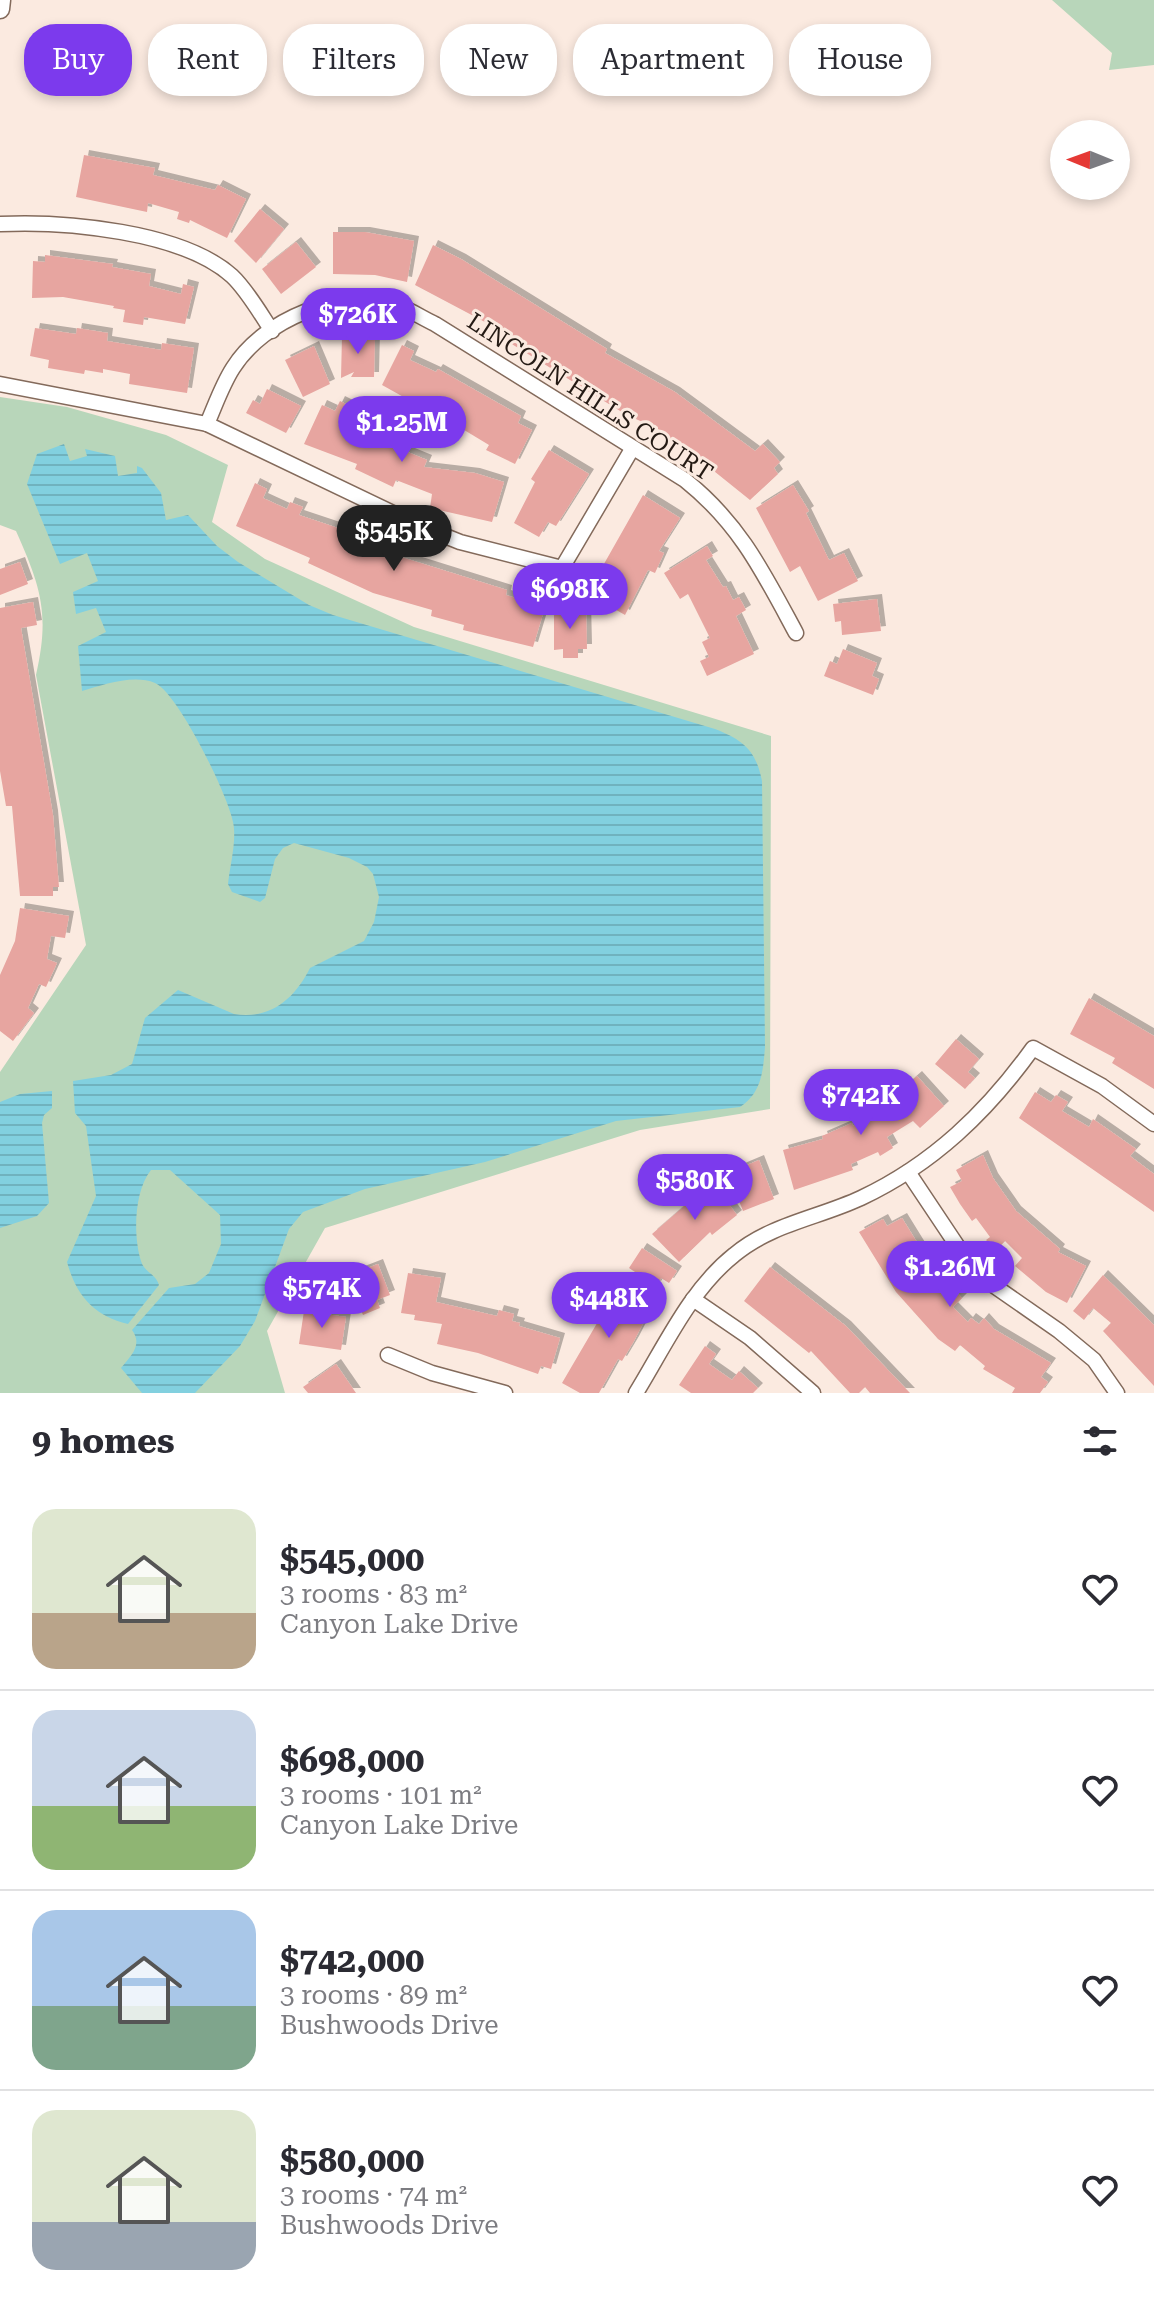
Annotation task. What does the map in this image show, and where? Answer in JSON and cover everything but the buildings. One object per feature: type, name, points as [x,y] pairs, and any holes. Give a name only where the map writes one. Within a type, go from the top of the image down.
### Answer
[{"type":"street","points":[[0,9],[1,0]]},
{"type":"street","points":[[0,224],[83,225],[198,255],[232,276],[272,331]]},
{"type":"street","name":"LINCOLN HILLS COURT","points":[[207,424],[233,368],[260,338],[306,312],[351,300],[395,305],[435,324],[685,480],[717,505],[746,542],[796,633]]},
{"type":"street","points":[[0,384],[207,424],[420,526],[460,542],[562,568],[632,449]]},
{"type":"street","points":[[636,1393],[693,1299],[715,1271],[753,1241],[776,1228],[863,1197],[908,1172],[980,1114],[1033,1048],[1102,1086],[1154,1124]]},
{"type":"street","points":[[908,1172],[958,1247],[990,1283],[1082,1351],[1117,1393]]},
{"type":"street","points":[[693,1299],[750,1338],[813,1393]]},
{"type":"street","points":[[388,1355],[432,1373],[505,1393]]},
{"type":"green space","points":[[1052,0],[1154,0],[1154,65],[1109,70],[1112,53]]},
{"type":"green space","points":[[0,397],[67,407],[166,435],[228,465],[212,522],[265,559],[414,627],[771,736],[770,1109],[640,1130],[325,1228],[267,1331],[285,1393],[0,1393],[0,1072],[86,945],[36,675],[42,635],[41,601],[16,531],[0,525]]},
{"type":"water","points":[[64,444],[70,461],[87,456],[85,449],[115,456],[118,476],[137,473],[137,466],[142,468],[161,493],[166,520],[188,515],[217,546],[238,562],[309,605],[333,615],[715,729],[747,748],[756,761],[762,781],[765,1047],[760,1081],[753,1095],[740,1107],[616,1121],[485,1162],[365,1189],[303,1212],[289,1229],[255,1321],[240,1346],[195,1393],[142,1393],[121,1368],[136,1345],[132,1330],[169,1288],[195,1284],[209,1273],[221,1244],[220,1215],[170,1170],[151,1170],[138,1201],[137,1239],[143,1265],[159,1285],[128,1324],[96,1310],[81,1294],[67,1262],[96,1196],[86,1126],[75,1113],[73,1081],[111,1075],[132,1064],[145,1018],[178,990],[234,1014],[259,1014],[280,1004],[297,989],[310,968],[364,941],[374,922],[379,897],[373,874],[367,867],[349,858],[294,843],[283,848],[275,859],[265,898],[260,902],[232,892],[228,884],[234,845],[233,822],[201,746],[176,705],[155,683],[146,681],[118,681],[82,691],[78,646],[106,632],[96,608],[76,614],[73,592],[98,581],[87,553],[60,564],[27,484],[37,454]]},
{"type":"water","points":[[52,1091],[52,1108],[44,1115],[42,1123],[49,1203],[37,1216],[0,1228],[0,1102],[20,1094]]}]
